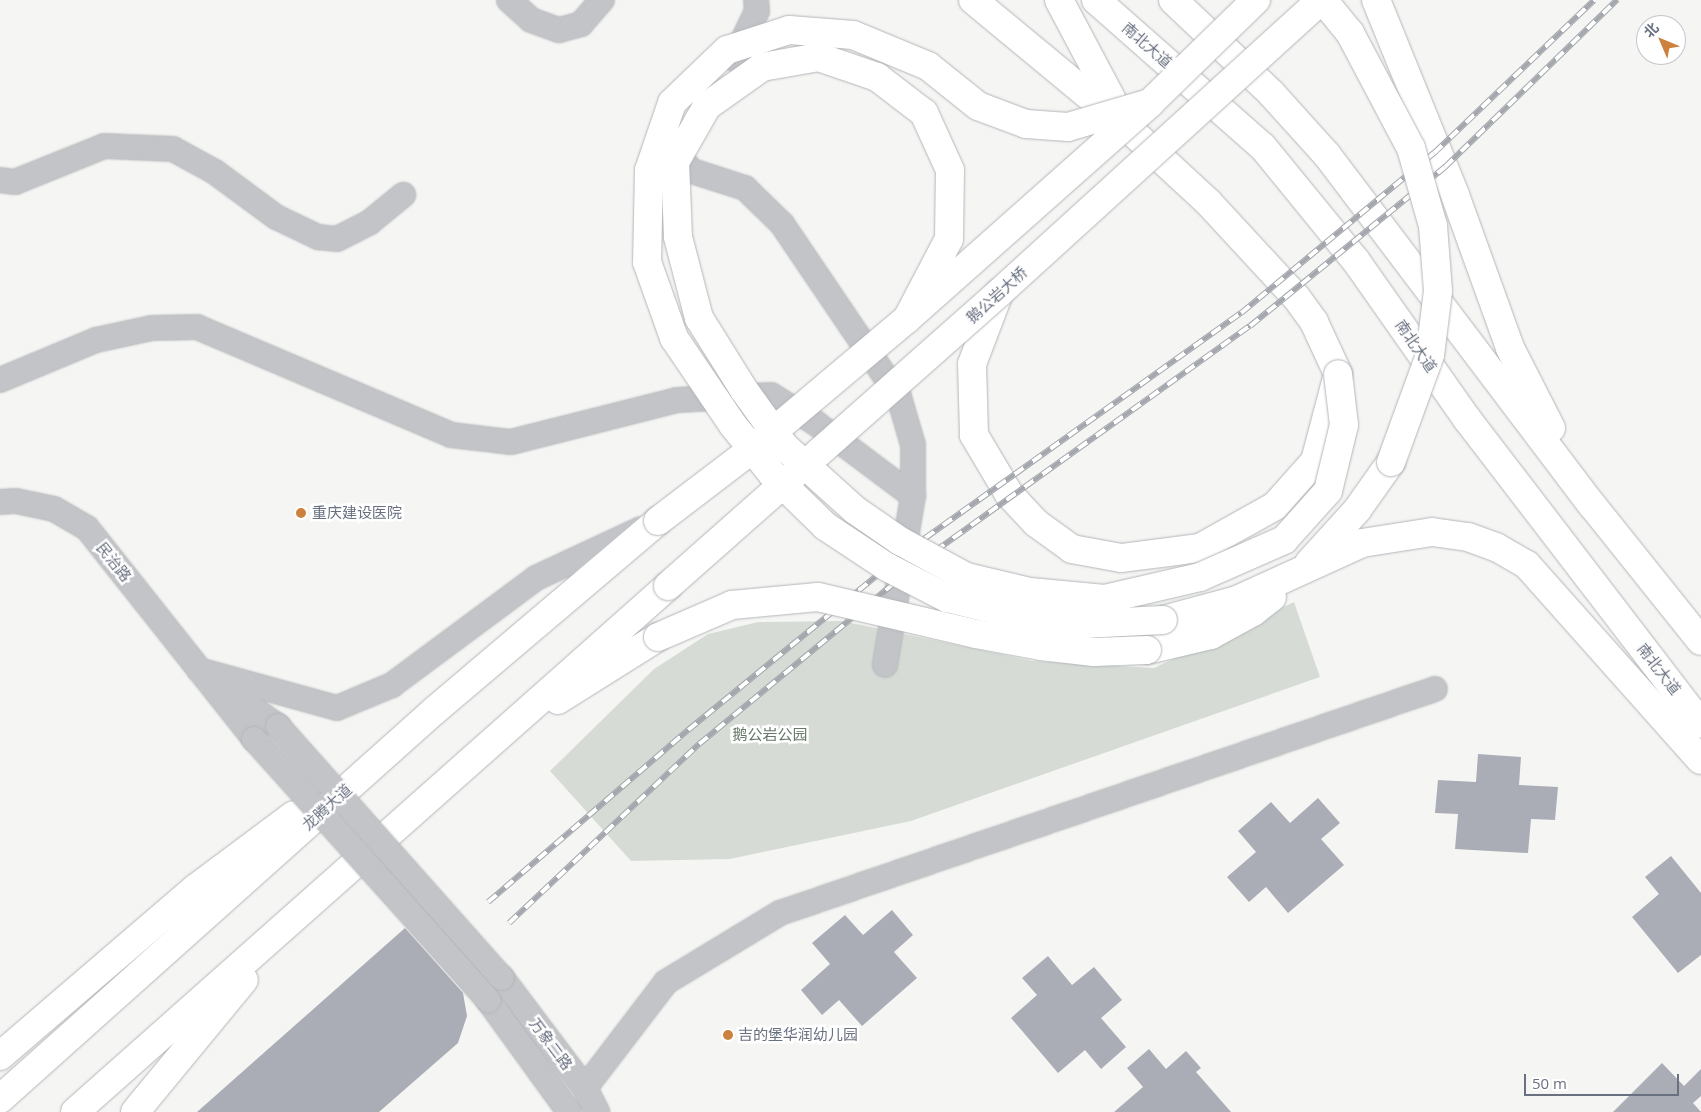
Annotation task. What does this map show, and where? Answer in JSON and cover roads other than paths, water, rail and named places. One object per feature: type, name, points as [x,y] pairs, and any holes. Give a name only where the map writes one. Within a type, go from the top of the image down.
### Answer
[{"type":"highway","points":[[906,319],[949,239],[950,170],[924,113],[877,76],[819,57],[762,67],[707,106],[675,162],[678,237],[699,318],[744,390],[785,447],[854,510],[900,540],[966,577],[1030,592],[1105,599],[1200,577],[1284,540],[1328,490],[1344,425],[1338,374],[1314,322],[1296,297],[1208,202],[1128,128],[973,0]]},
{"type":"highway","points":[[1059,0],[1128,128]]},
{"type":"highway","name":"南北大道","points":[[1096,0],[1263,147],[1356,261],[1467,419],[1701,724]]},
{"type":"highway","points":[[1173,0],[1271,93],[1327,155],[1592,504],[1701,641]]},
{"type":"highway","points":[[658,520],[750,451],[906,319],[1150,103],[1256,0]]},
{"type":"highway","points":[[74,1112],[296,918],[485,747],[658,637],[732,605],[818,597],[976,634],[1041,646],[1094,652],[1147,650],[1211,635],[1253,612],[1300,573],[1357,510],[1391,462],[1430,355],[1438,291],[1433,226],[1411,148],[1350,32],[1322,0]]},
{"type":"highway","name":"鹅公岩大桥","points":[[485,747],[999,293],[1322,0]]},
{"type":"highway","points":[[1376,0],[1454,195],[1510,348],[1592,504]]},
{"type":"highway","points":[[1150,103],[1068,127],[1026,124],[978,106],[928,66],[853,34],[789,30],[727,50],[672,103],[649,170],[647,262],[674,338],[733,425],[773,476],[824,526],[888,567],[947,598],[1017,615],[1083,624],[1163,620],[1237,600],[1300,573],[1362,543],[1399,535],[1432,532],[1468,537],[1496,547],[1527,565],[1550,588],[1680,739],[1701,760]]},
{"type":"highway","points":[[999,293],[972,364],[974,435],[1009,494],[1036,523],[1072,549],[1121,558],[1200,548],[1275,506],[1315,461],[1338,374]]},
{"type":"highway","name":"龙腾大道","points":[[0,1099],[434,711],[658,520]]},
{"type":"highway","points":[[0,1056],[196,888],[434,711]]},
{"type":"highway","points":[[135,1112],[296,918]]},
{"type":"street","points":[[509,0],[531,20],[559,30],[581,24],[602,0]]},
{"type":"street","points":[[756,0],[757,11],[731,64],[680,109],[670,146],[692,170],[745,188],[782,224],[899,397],[912,446],[913,496],[885,665]]},
{"type":"street","points":[[0,180],[15,182],[104,146],[173,149],[215,172],[276,217],[318,237],[337,239],[370,222],[403,195]]},
{"type":"street","points":[[0,380],[96,340],[152,328],[197,327],[452,435],[511,442],[677,400],[772,395],[817,424],[913,496]]},
{"type":"street","name":"民治路","points":[[0,502],[16,501],[54,509],[87,528],[254,739]]},
{"type":"street","points":[[199,670],[337,708],[392,685],[536,578],[658,520]]},
{"type":"street","name":"万象二路","points":[[199,670],[278,726],[502,978],[585,1088],[597,1112]]},
{"type":"street","points":[[585,1088],[666,982],[780,913],[1435,688]]},
{"type":"street","name":"万象二路","points":[[254,739],[488,1000],[569,1112]]},
{"type":"railway","points":[[488,902],[688,730],[907,551],[1241,313],[1434,153],[1594,0]]},
{"type":"railway","points":[[509,923],[699,744],[917,564],[1250,326],[1445,167],[1617,0]]},
{"type":"place","name":"重庆建设医院","points":[[301,513]]},
{"type":"place","name":"吉的堡华润幼儿园","points":[[728,1035]]},
{"type":"park label","name":"鹅公岩公园","points":[[770,735]]}]
